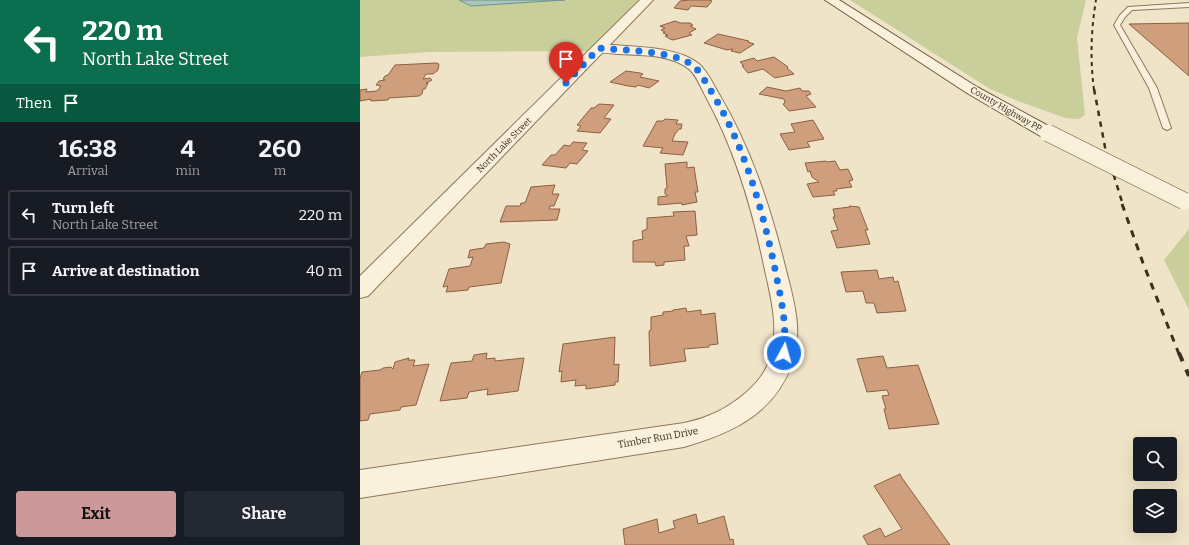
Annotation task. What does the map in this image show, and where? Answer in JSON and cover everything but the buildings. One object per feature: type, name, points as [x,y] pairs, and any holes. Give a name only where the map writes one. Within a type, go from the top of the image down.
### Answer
[{"type":"street","name":"North Lake Street","points":[[360,290],[648,0]]},
{"type":"street","name":"County Highway PP","points":[[831,0],[972,90],[1048,133],[1187,202]]},
{"type":"street","name":"Timber Run Drive","points":[[360,484],[684,435],[714,426],[741,412],[762,393],[776,373],[784,353],[786,332],[783,309],[769,240],[757,197],[739,146],[718,104],[699,72],[693,65],[684,60],[674,56],[660,54],[599,48]]},
{"type":"lane","points":[[1128,0],[1130,8]]},
{"type":"lane","points":[[1167,128],[1153,88],[1117,25],[1122,16],[1130,8],[1189,5]]},
{"type":"green space","points":[[360,0],[638,0],[589,51],[428,52],[360,57]]},
{"type":"green space","points":[[850,0],[1086,0],[1077,38],[1085,115],[1079,119],[1065,118],[990,89]]},
{"type":"green space","points":[[1189,229],[1189,310],[1164,260]]},
{"type":"water","points":[[459,0],[565,0],[471,6]]},
{"type":"railway","points":[[1094,90],[1092,45],[1096,0]]},
{"type":"railway","points":[[1094,89],[1105,147],[1123,205]]},
{"type":"railway","points":[[1122,204],[1143,263],[1179,354]]},
{"type":"railway","points":[[1179,353],[1189,376]]},
{"type":"route","points":[[566,83],[599,48],[674,56],[693,65],[699,72],[718,104],[739,146],[757,197],[769,240],[783,309],[786,332],[784,353]]}]
